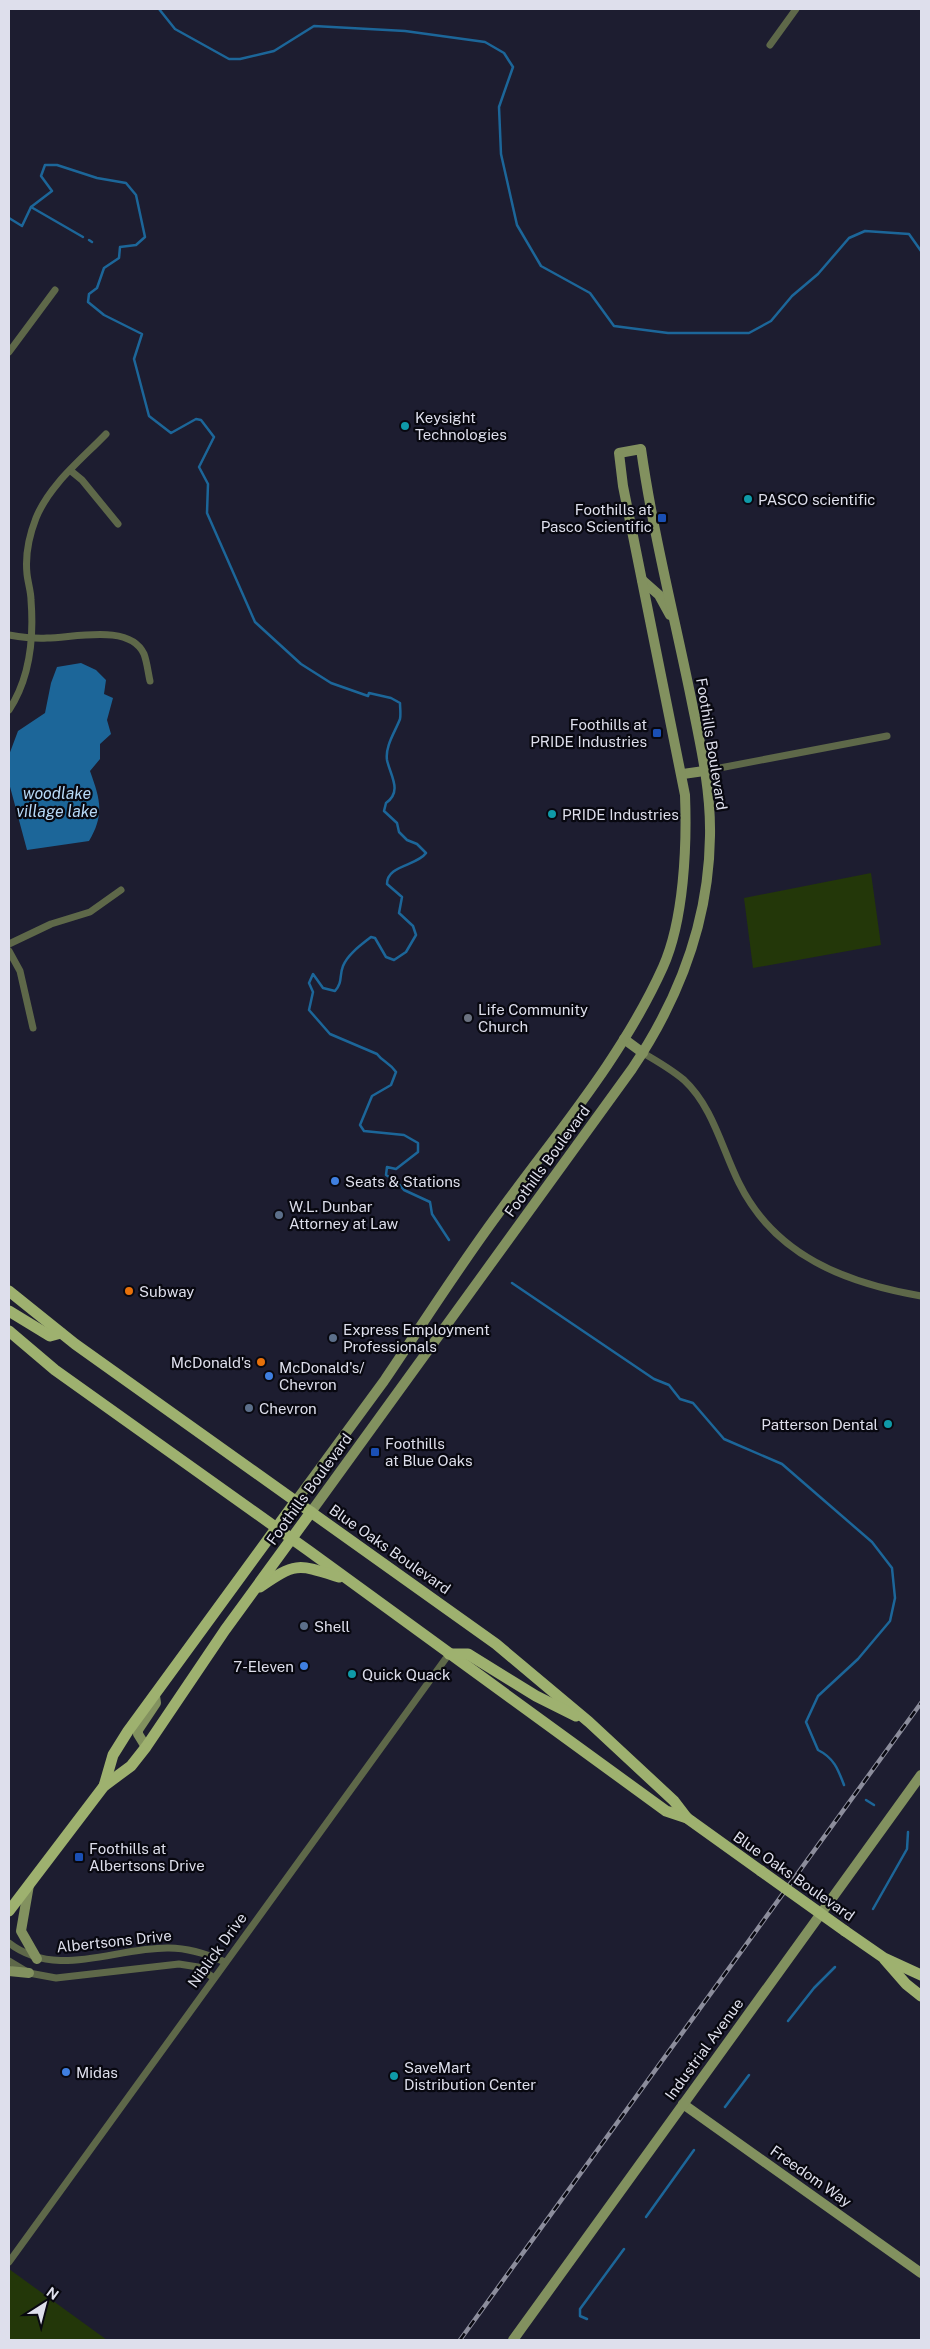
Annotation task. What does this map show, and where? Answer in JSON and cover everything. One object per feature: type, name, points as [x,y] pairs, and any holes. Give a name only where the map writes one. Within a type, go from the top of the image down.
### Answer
[{"type":"main road","name":"Blue Oaks Boulevard","points":[[9,1291],[61,1333],[496,1644],[588,1722],[674,1801],[687,1818],[884,1958],[921,1975]]},
{"type":"main road","points":[[9,1311],[50,1336],[61,1333]]},
{"type":"main road","name":"Blue Oaks Boulevard","points":[[9,1330],[55,1370],[277,1527],[448,1654],[666,1811],[687,1818]]},
{"type":"main road","name":"Foothills Boulevard","points":[[104,1786],[114,1754],[296,1501]]},
{"type":"main road","name":"Foothills Boulevard","points":[[9,1911],[104,1786],[131,1766],[146,1747],[252,1592],[311,1512]]},
{"type":"main road","points":[[252,1592],[284,1571],[295,1567],[308,1567],[351,1581]]},
{"type":"main road","points":[[448,1654],[468,1654],[536,1696],[588,1722]]},
{"type":"main road","name":"Blue Oaks Boulevard","points":[[884,1958],[906,1984],[921,1996]]},
{"type":"street","points":[[770,44],[796,9]]},
{"type":"street","points":[[9,352],[55,290]]},
{"type":"street","points":[[9,710],[23,685],[27,672],[31,599],[26,564],[30,535],[41,507],[51,490],[106,434]]},
{"type":"street","name":"Foothills Boulevard","points":[[296,1501],[385,1379],[445,1287],[611,1061],[664,965],[674,930],[684,869],[687,828],[683,774],[628,518],[619,453],[641,449],[676,624],[710,811],[710,837],[701,916],[672,1000],[643,1052],[311,1512]]},
{"type":"street","points":[[71,471],[82,480],[118,524]]},
{"type":"street","points":[[642,580],[659,595],[676,624]]},
{"type":"street","points":[[9,635],[30,638],[100,634],[127,639],[144,654],[150,681]]},
{"type":"street","points":[[683,774],[887,736]]},
{"type":"street","points":[[9,944],[51,924],[90,912],[121,890]]},
{"type":"street","points":[[9,950],[20,971],[34,1028]]},
{"type":"street","points":[[624,1039],[684,1081],[697,1095],[712,1120],[748,1200],[784,1241],[810,1260],[833,1273],[870,1286],[921,1296]]},
{"type":"street","name":"Niblick Drive","points":[[9,2262],[448,1654]]},
{"type":"street","points":[[146,1747],[138,1734],[138,1730],[156,1703],[155,1696]]},
{"type":"street","name":"Industrial Avenue","points":[[513,2340],[921,1776]]},
{"type":"street","points":[[30,1883],[21,1931],[37,1959]]},
{"type":"street","name":"Albertsons Drive","points":[[9,1943],[37,1959],[67,1961],[168,1948],[201,1952],[225,1962]]},
{"type":"street","name":"Albertsons Drive","points":[[9,1961],[29,1973],[63,1978],[179,1964],[198,1967],[214,1978]]},
{"type":"street","points":[[9,1971],[29,1973]]},
{"type":"street","name":"Freedom Way","points":[[683,2104],[921,2273]]},
{"type":"green space","points":[[871,873],[881,945],[753,968],[744,898]]},
{"type":"green space","points":[[9,2269],[107,2340],[9,2340]]},
{"type":"water","name":"woodlake village lake","points":[[81,663],[96,670],[106,680],[104,694],[113,698],[107,720],[111,734],[100,744],[100,759],[90,771],[98,798],[99,814],[97,823],[89,841],[27,850],[9,783],[9,755],[18,731],[45,713],[51,683],[57,667]]},
{"type":"waterway","points":[[159,9],[175,29],[229,59],[240,59],[274,51],[314,26],[405,31],[485,42],[504,53],[513,67],[499,107],[501,154],[517,225],[541,266],[590,293],[614,326],[668,333],[749,333],[771,321],[792,296],[818,274],[849,238],[865,231],[909,234],[921,251]]},
{"type":"waterway","points":[[9,218],[22,226],[31,207],[52,191],[41,176],[45,165],[57,165],[97,178],[126,183],[136,195],[145,237],[136,245],[120,247],[119,258],[104,268],[97,288],[89,294],[88,302],[104,315],[142,334],[134,359],[149,416],[171,433],[196,419],[201,420],[214,437],[199,467],[208,484],[207,513],[255,622],[301,664],[331,683],[368,696],[369,693],[391,698],[400,703],[400,719],[389,744],[387,755],[395,788],[394,793],[386,803],[384,811],[397,823],[399,832],[407,840],[417,844],[426,853],[416,861],[397,869],[388,878],[387,884],[402,897],[399,913],[413,926],[416,935],[406,952],[394,960],[386,957],[375,938],[371,937],[355,950],[345,962],[339,985],[335,991],[323,988],[313,974],[309,983],[313,992],[309,1010],[330,1034],[377,1054],[396,1072],[391,1085],[372,1096],[360,1125],[364,1131],[404,1135],[418,1143],[418,1152],[396,1169],[387,1167],[386,1175],[397,1182],[404,1190],[430,1202],[432,1214],[449,1240]]},
{"type":"waterway","points":[[31,207],[83,237]]},
{"type":"waterway","points":[[512,1283],[654,1379],[669,1385],[680,1399],[693,1403],[724,1439],[782,1464],[872,1542],[892,1568],[895,1598],[890,1621],[858,1659],[818,1696],[806,1722],[818,1750],[835,1765],[844,1785]]},
{"type":"waterway","points":[[866,1800],[874,1805]]},
{"type":"waterway","points":[[873,1909],[907,1849],[908,1832]]},
{"type":"waterway","points":[[788,2021],[814,1988],[835,1967]]},
{"type":"waterway","points":[[725,2107],[749,2075]]},
{"type":"waterway","points":[[646,2217],[694,2150]]},
{"type":"waterway","points":[[587,2319],[580,2316],[580,2309],[624,2249]]},
{"type":"railway","points":[[460,2340],[921,1703]]},
{"type":"place","name":"Keysight Technologies","points":[[405,426]]},
{"type":"place","name":"PASCO scientific","points":[[748,499]]},
{"type":"place","name":"Foothills at Pasco Scientific","points":[[662,518]]},
{"type":"place","name":"Foothills at PRIDE Industries","points":[[657,733]]},
{"type":"place","name":"PRIDE Industries","points":[[552,814]]},
{"type":"place","name":"Life Community Church","points":[[468,1018]]},
{"type":"place","name":"Seats & Stations","points":[[335,1181]]},
{"type":"place","name":"W.L. Dunbar Attorney at Law","points":[[279,1215]]},
{"type":"place","name":"Subway","points":[[129,1291]]},
{"type":"place","name":"Express Employment Professionals","points":[[333,1338]]},
{"type":"place","name":"McDonald's","points":[[261,1362]]},
{"type":"place","name":"McDonald's/ Chevron","points":[[269,1376]]},
{"type":"place","name":"Chevron","points":[[249,1408]]},
{"type":"place","name":"Patterson Dental","points":[[888,1424]]},
{"type":"place","name":"Foothills at Blue Oaks","points":[[375,1452]]},
{"type":"place","name":"Shell","points":[[304,1626]]},
{"type":"place","name":"7-Eleven","points":[[304,1666]]},
{"type":"place","name":"Quick Quack","points":[[352,1674]]},
{"type":"place","name":"Foothills at Albertsons Drive","points":[[79,1857]]},
{"type":"place","name":"Midas","points":[[66,2072]]},
{"type":"place","name":"SaveMart Distribution Center","points":[[394,2076]]}]
